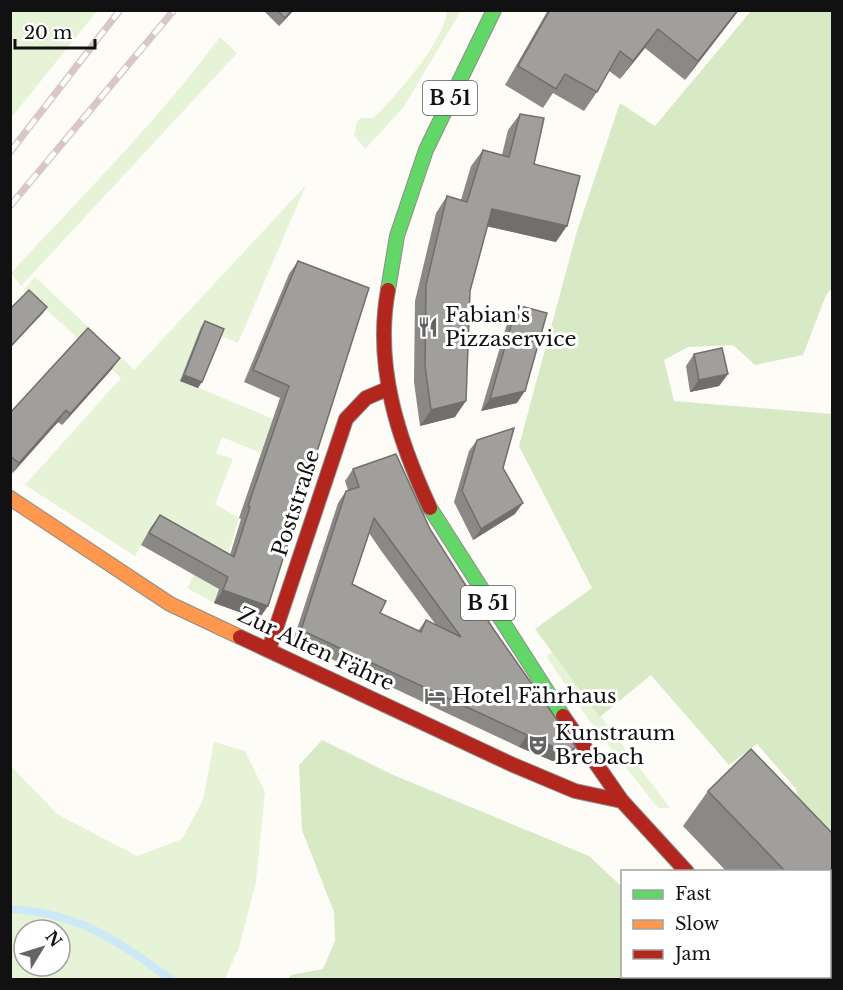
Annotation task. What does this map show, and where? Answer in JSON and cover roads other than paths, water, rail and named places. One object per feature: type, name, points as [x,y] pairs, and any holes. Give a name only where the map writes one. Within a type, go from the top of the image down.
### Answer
[{"type":"street","name":"B 51","points":[[494,10],[426,150],[397,236],[385,305],[387,389],[409,462],[437,522],[572,731],[622,801],[685,870]]},
{"type":"street","name":"Poststraße","points":[[269,649],[346,419],[366,398],[387,389]]},
{"type":"street","name":"Zur Alten Fähre","points":[[10,498],[44,523],[171,604],[552,782],[595,796],[622,801]]},
{"type":"waterway","points":[[10,909],[58,916],[97,931],[172,980]]},
{"type":"railway","points":[[10,152],[120,10]]},
{"type":"railway","points":[[10,206],[174,10]]},
{"type":"place","name":"Fabian's Pizzaservice","points":[[428,327]]},
{"type":"place","name":"Hotel Fährhaus","points":[[435,696]]},
{"type":"place","name":"Kunstraum Brebach","points":[[538,745]]}]
